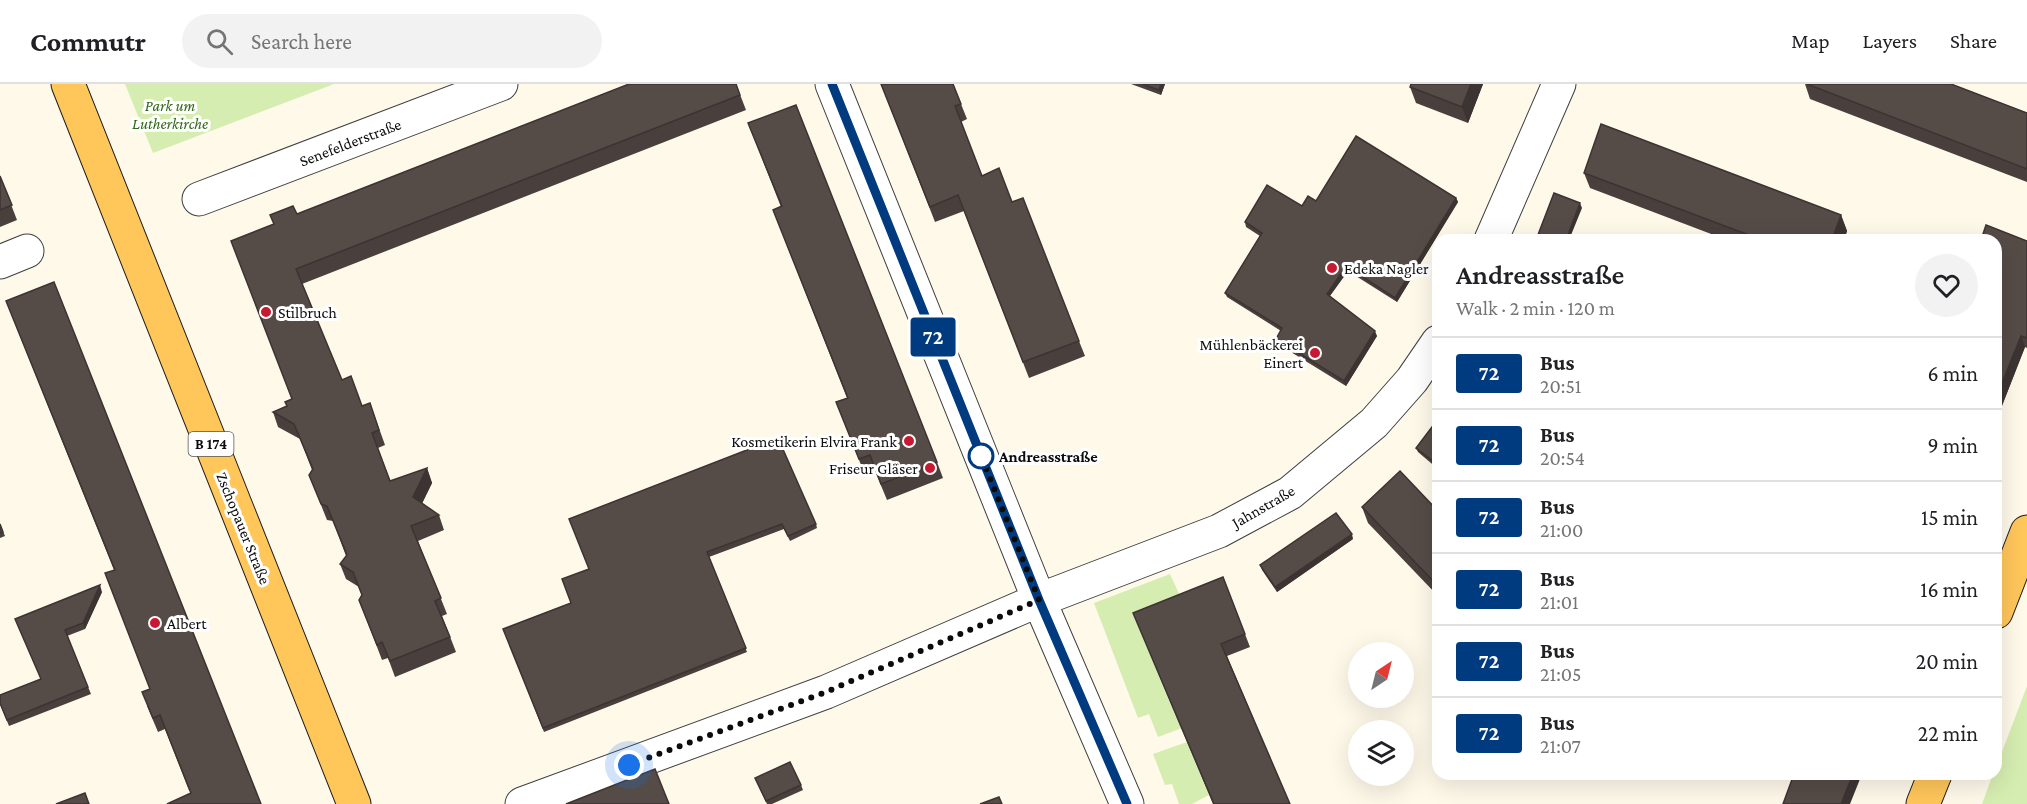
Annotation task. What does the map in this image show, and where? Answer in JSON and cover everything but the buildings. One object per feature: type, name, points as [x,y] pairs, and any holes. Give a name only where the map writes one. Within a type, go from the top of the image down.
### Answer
[{"type":"main road","name":"Zschopauer Straße","points":[[68,84],[354,804]]},
{"type":"main road","points":[[2002,597],[2027,532]]},
{"type":"main road","points":[[1923,804],[1933,780]]},
{"type":"street","name":"Senefelderstraße","points":[[199,199],[501,84]]},
{"type":"street","points":[[832,84],[1039,600],[1127,804]]},
{"type":"street","points":[[1494,234],[1559,84]]},
{"type":"street","name":"Jahnstraße","points":[[1039,600],[1219,531],[1290,493],[1374,423],[1412,380],[1432,351]]},
{"type":"street","points":[[522,804],[826,692],[1039,600]]},
{"type":"green space","name":"Park um Lutherkirche","points":[[125,84],[334,84],[153,153]]},
{"type":"green space","points":[[1170,574],[1185,607],[1182,728],[1158,737],[1149,714],[1138,718],[1094,603]]},
{"type":"green space","points":[[2027,686],[2027,804],[1982,804],[1991,780],[2002,780],[2002,752]]},
{"type":"green space","points":[[1187,742],[1209,795],[1192,804],[1179,804],[1172,784],[1165,785],[1153,754]]},
{"type":"bus line","name":"72","points":[[832,84],[1039,600],[1127,804]]},
{"type":"place","name":"Edeka Nagler","points":[[1332,268]]},
{"type":"place","name":"Stilbruch","points":[[266,312]]},
{"type":"place","name":"Mühlenbäckerei Einert","points":[[1315,353]]},
{"type":"place","name":"Kosmetikerin Elvira Frank","points":[[909,441]]},
{"type":"place","name":"Andreasstraße","points":[[981,456]]},
{"type":"place","name":"Friseur Gläser","points":[[930,468]]},
{"type":"place","name":"Albert","points":[[155,623]]},
{"type":"route","points":[[629,765],[826,692],[1039,600],[981,456]]}]
